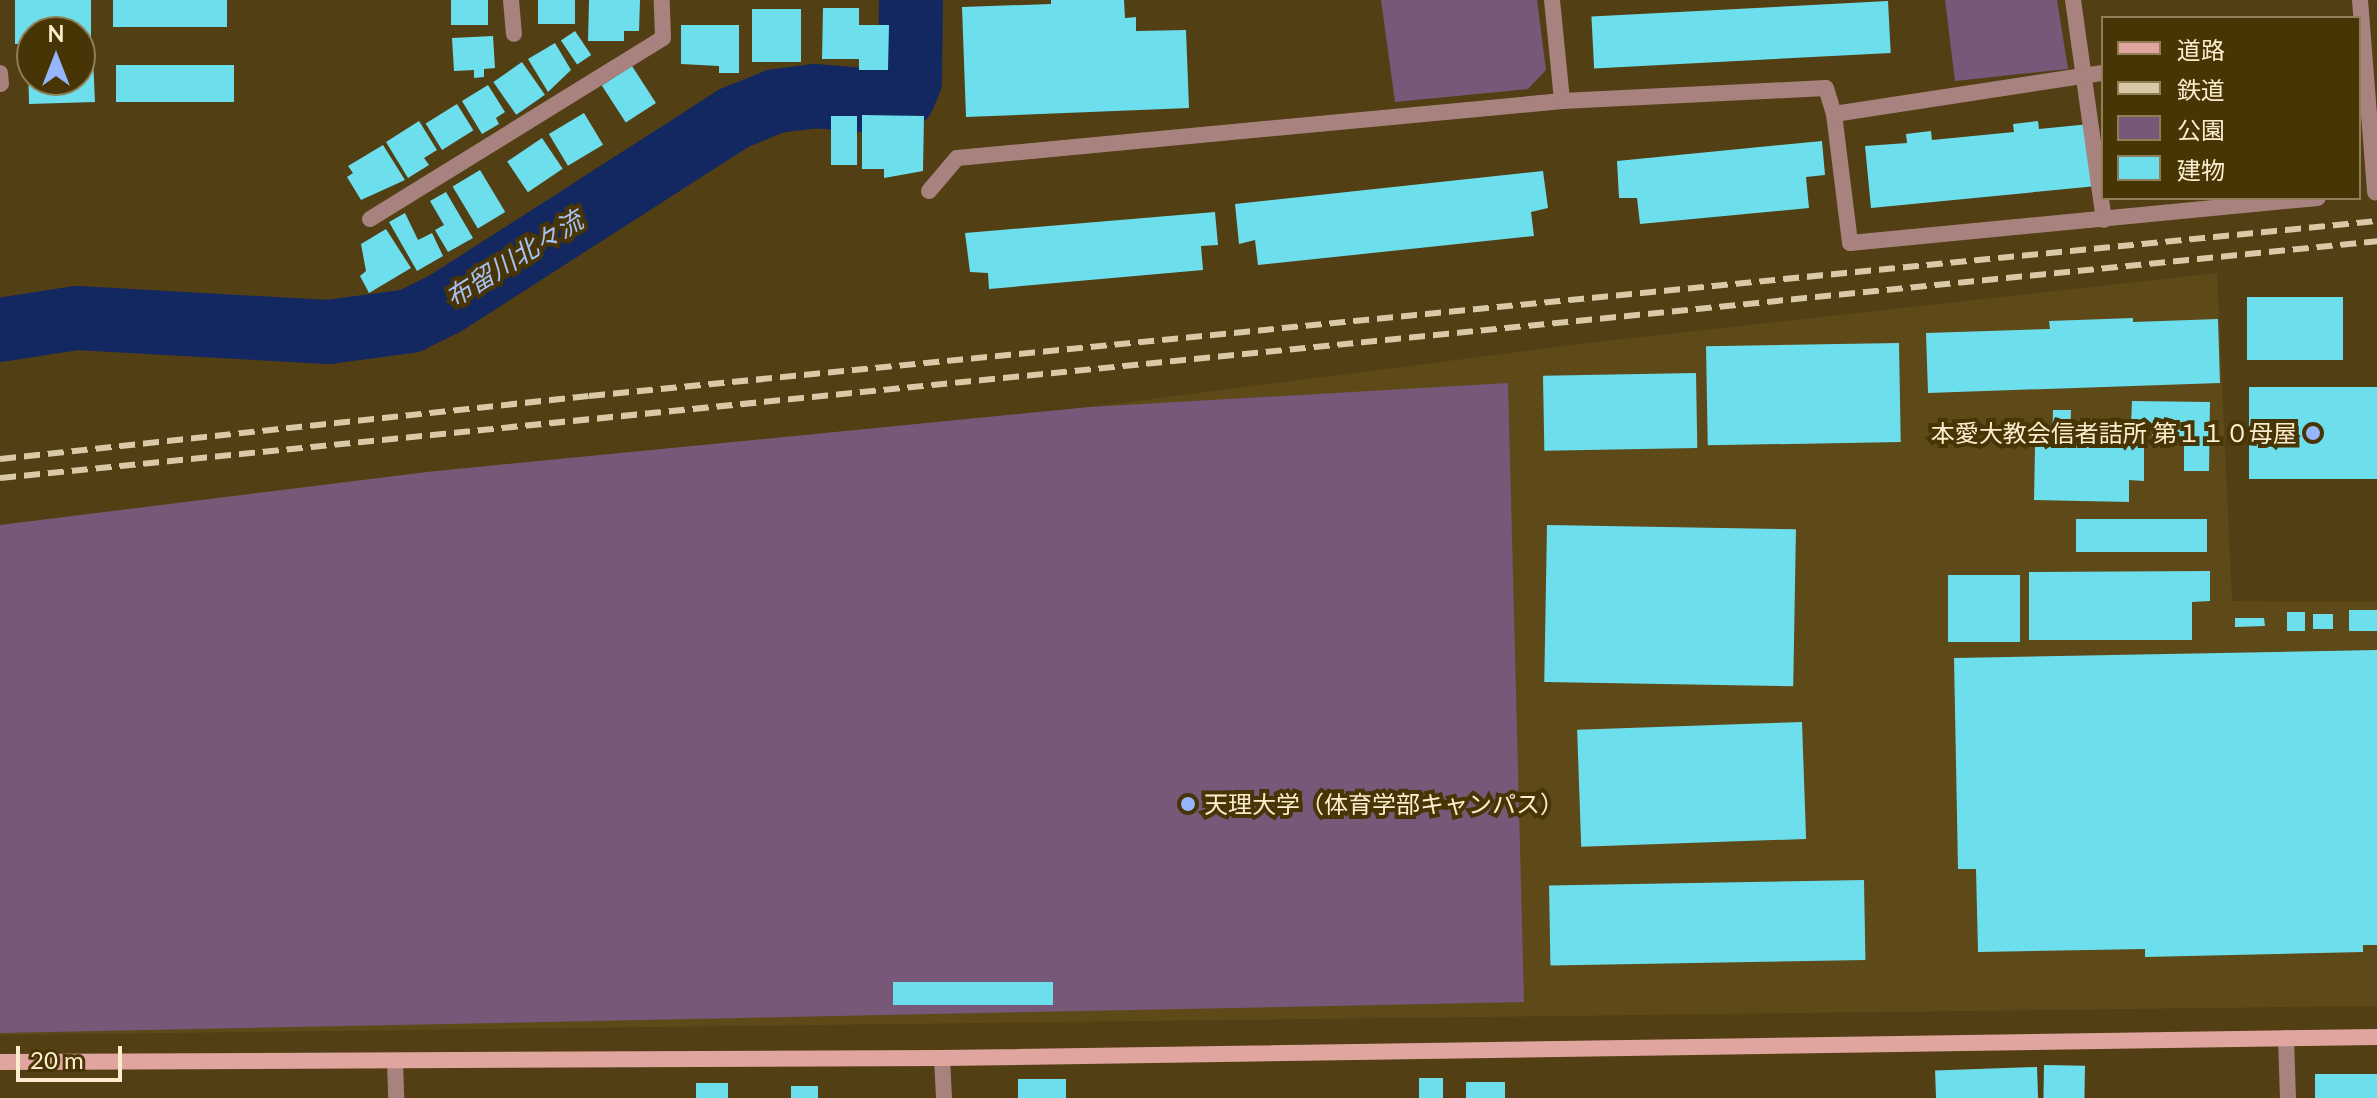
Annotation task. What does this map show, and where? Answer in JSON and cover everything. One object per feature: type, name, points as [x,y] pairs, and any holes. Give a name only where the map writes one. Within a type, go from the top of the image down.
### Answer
[{"type":"street","points":[[511,0],[514,34]]},
{"type":"street","points":[[370,219],[663,38],[662,0]]},
{"type":"street","points":[[1552,0],[1562,101]]},
{"type":"street","points":[[2073,0],[2101,199]]},
{"type":"street","points":[[2360,0],[2367,56],[2370,192]]},
{"type":"street","points":[[0,73],[1,84]]},
{"type":"street","points":[[1834,114],[2101,73]]},
{"type":"street","points":[[929,191],[957,158],[1562,101],[1826,88],[1834,114],[1850,243],[2299,200]]},
{"type":"street","points":[[2101,200],[2104,220]]},
{"type":"street","points":[[0,1062],[942,1058],[2377,1037]]},
{"type":"street","points":[[2286,1038],[2288,1098]]},
{"type":"street","points":[[942,1058],[944,1098]]},
{"type":"street","points":[[395,1062],[396,1098]]},
{"type":"shaded area","name":"天理大学（体育学部キャンパス）","points":[[2217,273],[2232,601],[2377,602],[2377,1006],[0,1035],[0,525],[427,472],[1090,407],[1595,342]]},
{"type":"green space","points":[[1381,0],[1537,0],[1546,70],[1528,89],[1395,102]]},
{"type":"green space","points":[[1945,0],[2057,0],[2068,69],[1955,81]]},
{"type":"green space","name":"天理大学（体育学部キャンパス）","points":[[1508,383],[1524,1002],[0,1033],[0,525],[427,472],[1090,407]]},
{"type":"building","points":[[15,0],[91,0],[91,16],[16,16],[15,44]]},
{"type":"building","points":[[113,0],[227,0],[227,27],[113,27]]},
{"type":"building","points":[[451,0],[488,0],[488,25],[451,25]]},
{"type":"building","points":[[538,0],[575,0],[575,24],[538,24]]},
{"type":"building","points":[[589,0],[640,0],[639,31],[624,31],[624,41],[588,41]]},
{"type":"building","points":[[1051,0],[1124,0],[1125,18],[1136,17],[1136,31],[1186,30],[1189,108],[966,117],[962,7],[1051,4]]},
{"type":"building","points":[[1888,1],[1891,53],[1594,68],[1591,17]]},
{"type":"building","points":[[823,8],[859,8],[859,25],[889,25],[888,70],[859,70],[859,59],[822,59]]},
{"type":"building","points":[[752,9],[801,9],[801,62],[752,62]]},
{"type":"building","points":[[681,25],[739,25],[739,73],[719,73],[719,66],[681,64]]},
{"type":"building","points":[[575,31],[591,55],[577,65],[561,41]]},
{"type":"building","points":[[493,36],[495,68],[484,69],[484,77],[474,78],[474,70],[454,71],[452,38]]},
{"type":"building","points":[[555,43],[571,70],[548,92],[528,59]]},
{"type":"building","points":[[522,62],[545,95],[516,115],[493,82]]},
{"type":"building","points":[[116,65],[234,65],[234,102],[116,102]]},
{"type":"building","points":[[632,66],[656,103],[626,123],[602,86]]},
{"type":"building","points":[[488,85],[505,112],[496,118],[499,124],[482,134],[462,101]]},
{"type":"building","points":[[29,96],[95,96],[95,102],[29,104]]},
{"type":"building","points":[[457,104],[473,130],[442,150],[426,124]]},
{"type":"building","points":[[584,113],[603,145],[568,166],[549,134]]},
{"type":"building","points":[[862,115],[924,116],[923,171],[884,178],[884,169],[862,169]]},
{"type":"building","points":[[831,116],[857,116],[857,165],[831,165]]},
{"type":"building","points":[[419,121],[437,150],[424,158],[429,165],[408,178],[386,142]]},
{"type":"building","points":[[2038,121],[2039,129],[2090,124],[2097,186],[1871,208],[1865,146],[1907,143],[1906,134],[1931,131],[1932,140],[2014,132],[2013,124]]},
{"type":"building","points":[[542,138],[563,169],[528,192],[507,161]]},
{"type":"building","points":[[1822,141],[1825,175],[1806,177],[1809,208],[1640,224],[1637,198],[1619,198],[1617,161]]},
{"type":"building","points":[[383,145],[405,180],[361,200],[347,177],[353,173],[348,166]]},
{"type":"building","points":[[480,170],[505,212],[478,228],[453,186]]},
{"type":"building","points":[[1543,171],[1548,208],[1531,212],[1534,236],[1258,265],[1255,240],[1239,244],[1235,204]]},
{"type":"building","points":[[446,192],[473,238],[448,252],[435,230],[444,225],[430,201]]},
{"type":"building","points":[[1215,212],[1218,245],[1201,246],[1203,270],[989,289],[988,273],[970,272],[965,233]]},
{"type":"building","points":[[405,213],[418,240],[432,233],[443,256],[417,271],[389,222]]},
{"type":"building","points":[[386,229],[411,268],[369,293],[360,276],[366,271],[361,244]]},
{"type":"building","points":[[2247,297],[2343,297],[2343,360],[2247,360]]},
{"type":"building","points":[[2133,318],[2133,322],[2218,319],[2220,383],[1928,393],[1926,333],[2050,329],[2049,321]]},
{"type":"building","points":[[1899,343],[1901,442],[1708,445],[1706,346]]},
{"type":"building","points":[[1696,373],[1697,448],[1544,451],[1543,376]]},
{"type":"building","name":"本愛大教会信者詰所 第１１０母屋","points":[[2249,387],[2377,387],[2377,479],[2249,479]]},
{"type":"building","points":[[2132,401],[2210,402],[2209,471],[2184,471],[2184,437],[2152,437],[2152,424],[2131,424]]},
{"type":"building","points":[[2053,410],[2071,410],[2070,446],[2144,446],[2144,481],[2129,480],[2129,502],[2034,500],[2035,447],[2052,447]]},
{"type":"building","points":[[2076,519],[2207,519],[2207,552],[2076,552]]},
{"type":"building","points":[[1547,525],[1796,529],[1793,686],[1544,682]]},
{"type":"building","points":[[2210,571],[2210,601],[2192,602],[2192,640],[2029,640],[2029,572]]},
{"type":"building","points":[[1948,575],[2020,575],[2020,642],[1948,642]]},
{"type":"building","points":[[2349,610],[2377,610],[2377,631],[2349,631]]},
{"type":"building","points":[[2287,612],[2305,612],[2305,631],[2287,631]]},
{"type":"building","points":[[2313,614],[2333,614],[2333,629],[2313,629]]},
{"type":"building","points":[[2235,618],[2264,618],[2265,626],[2235,627]]},
{"type":"building","points":[[2377,650],[2377,945],[2363,945],[2363,952],[2145,957],[2145,949],[1978,952],[1976,869],[1958,869],[1954,658]]},
{"type":"building","points":[[1802,722],[1806,839],[1581,847],[1577,730]]},
{"type":"building","points":[[1864,880],[1865,960],[1550,965],[1549,885]]},
{"type":"building","points":[[893,982],[1053,982],[1053,1005],[893,1005]]},
{"type":"building","points":[[2044,1065],[2085,1066],[2084,1098],[2043,1098]]},
{"type":"building","points":[[2037,1067],[2038,1098],[1936,1098],[1935,1071]]},
{"type":"building","points":[[2315,1074],[2377,1074],[2377,1098],[2315,1098]]},
{"type":"building","points":[[1419,1078],[1443,1078],[1443,1098],[1419,1098]]},
{"type":"building","points":[[1018,1079],[1066,1079],[1066,1098],[1018,1098]]},
{"type":"building","points":[[1466,1082],[1505,1082],[1505,1098],[1466,1098]]},
{"type":"building","points":[[696,1083],[728,1083],[728,1098],[696,1098]]},
{"type":"building","points":[[791,1086],[818,1086],[818,1098],[791,1098]]},
{"type":"waterway","name":"布留川北々流","points":[[0,330],[77,318],[328,332],[410,321],[446,303],[734,118],[776,101],[814,96],[887,102],[903,97],[910,81],[911,0]]},
{"type":"railway","points":[[0,459],[589,396],[2377,221]]},
{"type":"railway","points":[[0,478],[2377,241]]},
{"type":"place","name":"本愛大教会信者詰所 第１１０母屋","points":[[2313,433]]},
{"type":"place","name":"天理大学（体育学部キャンパス）","points":[[1188,804]]}]
